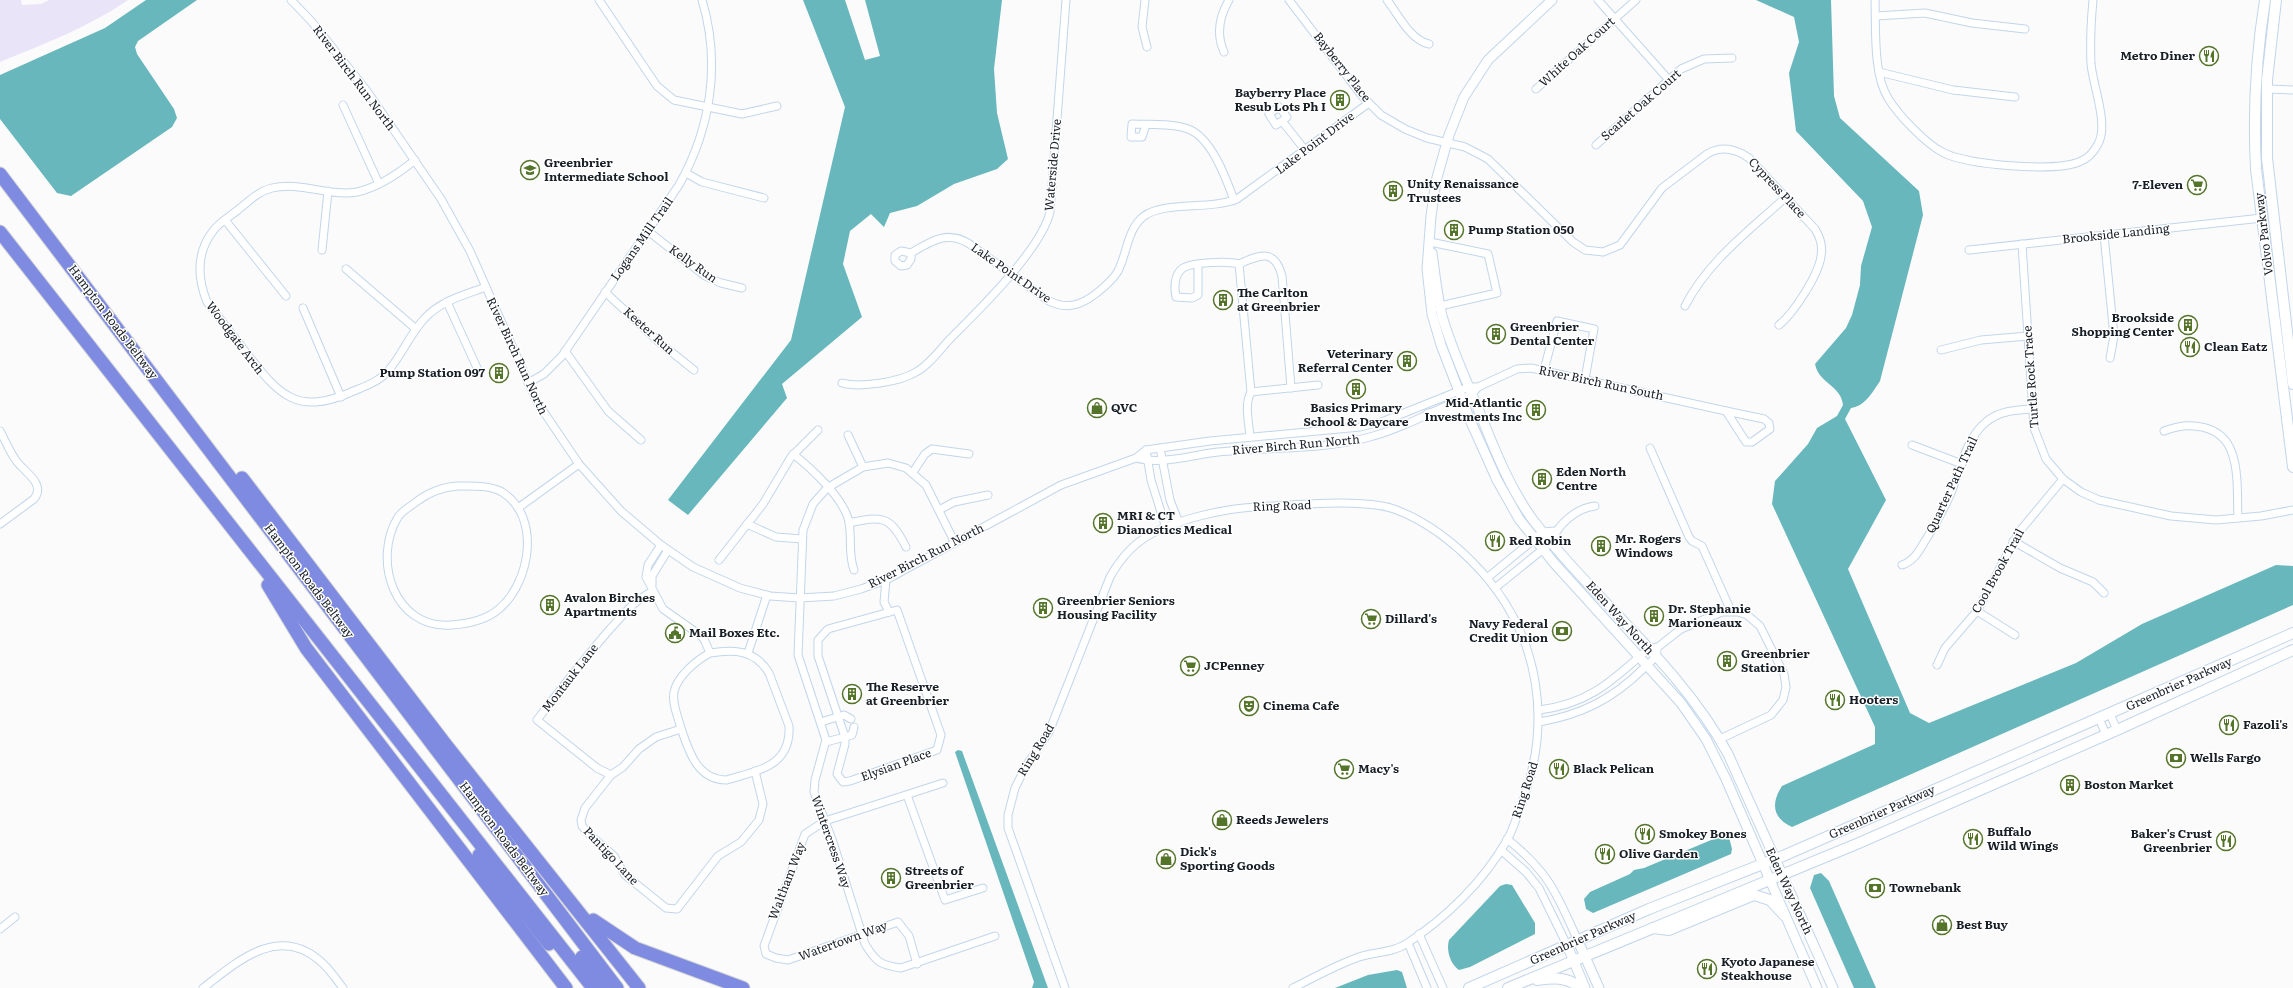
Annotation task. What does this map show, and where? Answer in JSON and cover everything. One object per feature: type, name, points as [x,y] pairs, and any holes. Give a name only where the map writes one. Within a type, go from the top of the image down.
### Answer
[{"type":"highway","name":"Hampton Roads Beltway","points":[[0,174],[617,988]]},
{"type":"highway","points":[[0,187],[176,416],[224,469]]},
{"type":"highway","points":[[0,232],[90,349],[428,776],[593,988]]},
{"type":"highway","points":[[0,242],[583,988]]},
{"type":"highway","points":[[188,422],[227,458],[446,745],[639,988]]},
{"type":"highway","points":[[268,586],[306,648],[566,987]]},
{"type":"highway","points":[[531,874],[560,928],[605,988]]},
{"type":"highway","points":[[560,887],[592,920],[620,940],[653,955],[743,988]]},
{"type":"main road","name":"Volvo Parkway","points":[[2265,0],[2258,46],[2255,101],[2255,146],[2278,356],[2293,467]]},
{"type":"main road","name":"Volvo Parkway","points":[[2276,0],[2266,89],[2266,136],[2268,181],[2291,354],[2293,384]]},
{"type":"main road","name":"Greenbrier Parkway","points":[[1469,988],[1645,911],[1775,859],[2293,633]]},
{"type":"main road","name":"Greenbrier Parkway","points":[[1508,988],[1585,958],[1769,879],[1859,843],[2106,735],[2293,650]]},
{"type":"main road","points":[[1653,928],[1669,930],[1754,895],[1770,900],[1784,915]]},
{"type":"main road","points":[[1527,980],[1565,979],[1573,982],[1580,988]]},
{"type":"street","name":"River Birch Run North","points":[[291,0],[312,22],[343,61],[442,199],[460,231],[528,383],[549,423],[579,464],[621,511],[661,545],[693,567],[721,581],[767,595],[800,598],[845,594],[886,580],[1061,485],[1136,458],[1146,450],[1250,437],[1345,430],[1372,425],[1460,395]]},
{"type":"street","points":[[598,0],[661,90],[682,102],[742,114],[776,106]]},
{"type":"street","name":"Logans Mill Trail","points":[[528,383],[549,369],[565,351],[686,173],[697,147],[708,108],[712,76],[712,53],[702,0]]},
{"type":"street","name":"Waterside Drive","points":[[842,383],[863,385],[901,378],[918,371],[983,306],[1044,231],[1050,212],[1066,0]]},
{"type":"street","points":[[1145,0],[1142,27],[1147,46]]},
{"type":"street","points":[[1224,52],[1220,40],[1219,24],[1228,0]]},
{"type":"street","name":"Bayberry Place","points":[[1289,0],[1368,103],[1381,115],[1405,129],[1446,143]]},
{"type":"street","points":[[1387,0],[1412,34],[1419,40],[1429,44]]},
{"type":"street","name":"Eden Way North","points":[[1552,0],[1496,50],[1485,64],[1464,97],[1446,143],[1433,198],[1427,269],[1432,314],[1441,345],[1469,418],[1497,480],[1519,519],[1542,549],[1681,703],[1706,739],[1726,779],[1817,988]]},
{"type":"street","points":[[1598,0],[1669,80]]},
{"type":"street","name":"White Oak Court","points":[[1536,89],[1636,0]]},
{"type":"street","points":[[1875,0],[1879,72],[1883,89],[1894,106],[1925,139],[1944,153],[1966,159],[2031,167],[2078,162],[2088,157],[2099,143],[2102,130],[2091,65],[2093,0]]},
{"type":"street","points":[[1876,16],[1925,13],[1972,23],[2025,29]]},
{"type":"street","name":"Scarlet Oak Court","points":[[1596,144],[1681,69],[1694,62],[1712,58],[1732,58]]},
{"type":"street","points":[[1879,72],[1953,90],[2015,97]]},
{"type":"street","points":[[2266,89],[2293,90]]},
{"type":"street","name":"Lake Point Drive","points":[[911,254],[936,239],[954,237],[968,243],[1056,304],[1067,306],[1079,304],[1092,298],[1116,274],[1133,230],[1144,216],[1161,210],[1220,204],[1234,200],[1246,194],[1368,103]]},
{"type":"street","points":[[343,105],[379,184]]},
{"type":"street","points":[[1282,121],[1305,150]]},
{"type":"street","points":[[1146,125],[1181,127],[1193,131],[1201,137],[1222,170],[1234,200]]},
{"type":"street","name":"Cypress Place","points":[[1446,143],[1465,148],[1488,159],[1573,242],[1591,252],[1603,252],[1620,245],[1666,185],[1715,150],[1729,149],[1745,155],[1815,229],[1821,242],[1822,255],[1797,307],[1779,325]]},
{"type":"street","name":"Woodgate Arch","points":[[415,160],[379,184],[354,192],[328,191],[306,187],[271,188],[257,194],[214,230],[200,257],[199,273],[201,288],[207,302],[268,381],[284,395],[298,401],[312,403],[327,402],[375,382],[388,372],[416,330],[433,311],[447,302],[486,287]]},
{"type":"street","points":[[686,173],[702,182],[764,198]]},
{"type":"street","points":[[322,250],[328,191]]},
{"type":"street","points":[[1685,306],[1695,286],[1709,269],[1786,197]]},
{"type":"street","name":"Brookside Landing","points":[[1969,250],[2262,218]]},
{"type":"street","points":[[225,220],[286,296]]},
{"type":"street","name":"Kelly Run","points":[[648,231],[705,276],[720,283],[742,288]]},
{"type":"street","points":[[2104,235],[2114,336],[2110,358]]},
{"type":"street","points":[[1430,242],[1488,254],[1497,293],[1440,306]]},
{"type":"street","name":"Eden Way North","points":[[1430,242],[1440,306],[1450,342],[1473,389],[1511,483],[1525,508],[1552,542],[1691,696],[1720,739],[1834,988]]},
{"type":"street","name":"Turtle Rock Trace","points":[[2022,244],[2034,428],[2041,449],[2063,479],[2074,488],[2092,498],[2133,508],[2189,518],[2216,520],[2293,510]]},
{"type":"street","points":[[1198,265],[1198,295],[1192,298],[1176,297],[1174,289],[1178,273],[1184,268],[1198,265],[1231,262],[1239,264],[1265,256],[1274,258],[1279,264],[1282,276],[1291,388]]},
{"type":"street","points":[[1239,264],[1251,392],[1248,398],[1247,406],[1250,437]]},
{"type":"street","points":[[346,270],[416,330]]},
{"type":"street","name":"Keeter Run","points":[[605,292],[659,342],[694,370]]},
{"type":"street","points":[[447,302],[478,370]]},
{"type":"street","points":[[302,308],[341,397]]},
{"type":"street","points":[[1544,370],[1557,321],[1576,324],[1594,329],[1585,379]]},
{"type":"street","points":[[1941,350],[1981,340],[2028,336]]},
{"type":"street","points":[[565,351],[608,411],[641,440]]},
{"type":"street","points":[[2278,356],[2291,354]]},
{"type":"street","name":"River Birch Run South","points":[[1473,389],[1517,369],[1531,368],[1764,419],[1769,423],[1770,428],[1752,442],[1746,442],[1726,411]]},
{"type":"street","points":[[1251,392],[1318,385]]},
{"type":"street","name":"River Birch Run North","points":[[1136,458],[1148,461],[1161,460],[1216,452],[1351,441],[1377,435],[1428,414],[1473,389]]},
{"type":"street","points":[[1428,414],[1447,409],[1456,411],[1469,418]]},
{"type":"street","name":"Quarter Path Trail","points":[[1902,565],[1914,558],[1928,537],[1950,494],[1973,437],[1986,422],[2006,412],[2032,409]]},
{"type":"street","points":[[2164,431],[2182,426],[2201,426],[2216,432],[2226,442],[2234,458],[2238,518]]},
{"type":"street","points":[[719,560],[763,504],[793,454],[818,430]]},
{"type":"street","points":[[0,431],[15,460],[35,480],[38,494],[34,499],[0,524]]},
{"type":"street","points":[[848,434],[863,467]]},
{"type":"street","points":[[1912,445],[1962,464]]},
{"type":"street","points":[[1160,448],[1161,460],[1170,500],[1179,523]]},
{"type":"street","points":[[1650,448],[1689,537],[1692,541],[1702,546],[1731,611]]},
{"type":"street","points":[[913,472],[925,454],[932,449],[969,454]]},
{"type":"street","points":[[1146,450],[1157,504],[1166,528]]},
{"type":"street","points":[[793,454],[810,468],[842,507],[849,523],[850,554],[854,570]]},
{"type":"street","points":[[854,728],[852,735],[826,742],[821,722],[798,655],[802,530],[810,509],[827,488],[863,467],[888,463],[900,465],[913,472],[926,485],[955,543]]},
{"type":"street","points":[[518,508],[579,464]]},
{"type":"street","name":"Cool Brook Trail","points":[[1937,665],[1945,648],[1977,611],[2013,541],[2032,514],[2063,479]]},
{"type":"street","points":[[445,487],[488,488],[502,492],[518,508],[525,526],[527,552],[523,576],[500,609],[487,618],[469,624],[449,626],[432,624],[415,616],[405,608],[391,586],[387,571],[386,552],[391,531],[399,516],[426,495],[445,487]]},
{"type":"street","points":[[939,510],[954,502],[988,495]]},
{"type":"street","name":"Ring Road","points":[[1065,988],[1010,834],[1008,816],[1020,776],[1044,740],[1059,709],[1110,577],[1117,564],[1147,536],[1179,523],[1240,508],[1361,504],[1381,506],[1407,515],[1436,531],[1467,556],[1495,588],[1510,612],[1525,646],[1535,681],[1539,722],[1532,771],[1507,839],[1501,850],[1464,896],[1445,915],[1408,943],[1395,949],[1361,956],[1336,966],[1293,988]]},
{"type":"street","points":[[1486,578],[1544,532],[1555,531],[1578,512],[1595,506]]},
{"type":"street","points":[[849,523],[878,518],[889,522],[898,531],[906,547]]},
{"type":"street","points":[[747,524],[776,537],[802,539]]},
{"type":"street","points":[[1495,588],[1552,542],[1555,531]]},
{"type":"street","points":[[2013,541],[2060,568],[2093,582],[2104,593]]},
{"type":"street","points":[[661,545],[646,571],[646,577],[663,609],[700,635],[704,639],[710,653]]},
{"type":"street","points":[[654,591],[650,580],[668,550]]},
{"type":"street","points":[[886,580],[884,602],[889,612]]},
{"type":"street","name":"Montauk Lane","points":[[611,775],[596,768],[537,720],[596,644],[633,602],[654,591]]},
{"type":"street","points":[[748,653],[767,595]]},
{"type":"street","name":"Elysian Place","points":[[897,610],[941,734],[937,750],[850,782],[843,782],[837,774],[845,744],[845,737],[838,716],[818,656],[818,640],[828,629],[897,610]]},
{"type":"street","points":[[1538,710],[1564,706],[1596,692],[1648,649],[1658,647],[1681,629],[1718,613],[1731,611],[1747,615],[1760,626],[1784,674],[1786,687],[1783,700],[1771,715],[1720,739]]},
{"type":"street","points":[[1977,611],[2015,635]]},
{"type":"street","points":[[1539,722],[1562,718],[1602,702],[1619,691],[1656,657],[1658,647]]},
{"type":"street","points":[[734,651],[748,653],[765,666],[769,673],[789,726],[789,734],[781,757],[775,764],[728,780],[714,778],[693,762],[673,702],[674,691],[695,662],[710,653],[734,651]]},
{"type":"street","points":[[2110,714],[2117,730]]},
{"type":"street","points":[[821,722],[838,716],[847,715],[851,719]]},
{"type":"street","points":[[2099,718],[2106,735]]},
{"type":"street","name":"Pantigo Lane","points":[[681,729],[656,737],[648,742],[623,768],[611,775],[585,808],[581,820],[582,826],[614,856],[625,875],[666,908],[674,910],[718,856],[741,842],[759,820],[763,804],[755,771]]},
{"type":"street","name":"Wintercress Way","points":[[826,742],[814,780],[814,792],[862,933],[874,959],[886,966],[901,968],[917,964],[995,936]]},
{"type":"street","name":"Waltham Way","points":[[766,954],[765,940],[805,834],[825,821],[943,783]]},
{"type":"street","points":[[906,795],[945,900],[983,888]]},
{"type":"street","points":[[1507,839],[1532,860],[1549,880],[1558,895],[1599,988]]},
{"type":"street","points":[[1501,850],[1526,872],[1540,888],[1586,988]]},
{"type":"street","points":[[0,929],[15,917]]},
{"type":"street","name":"Watertown Way","points":[[766,954],[783,960],[792,959],[862,933],[898,922],[909,936],[917,964]]},
{"type":"street","points":[[1419,934],[1443,988]]},
{"type":"street","points":[[1408,943],[1427,988]]},
{"type":"street","points":[[203,988],[248,954],[278,946],[300,950],[318,959],[343,988]]},
{"type":"shaded area","points":[[0,0],[21,0],[22,5],[41,4],[49,0],[128,0],[82,27],[50,42],[0,62]]},
{"type":"water","points":[[146,0],[197,0],[138,41],[135,47],[137,54],[174,109],[177,118],[172,127],[71,196],[57,193],[0,119],[0,75],[105,28]]},
{"type":"water","points":[[803,0],[845,0],[865,60],[880,56],[865,0],[1002,0],[994,69],[997,113],[1008,159],[997,169],[954,184],[917,206],[890,213],[884,227],[871,214],[850,231],[843,264],[862,317],[782,384],[787,398],[688,515],[668,500],[791,340],[845,107]]},
{"type":"water","points":[[1756,0],[1831,0],[1834,96],[1840,118],[1919,191],[1923,215],[1880,381],[1864,402],[1851,408],[1845,419],[1886,500],[1848,569],[1910,713],[1929,723],[2076,663],[2142,624],[2276,565],[2293,566],[2293,605],[1792,827],[1780,819],[1775,810],[1776,798],[1782,786],[1875,744],[1875,727],[1772,504],[1775,481],[1808,444],[1817,428],[1837,416],[1843,405],[1838,393],[1817,371],[1815,364],[1846,328],[1852,315],[1860,285],[1861,266],[1872,227],[1863,201],[1796,131],[1789,73],[1799,42],[1794,17]]},
{"type":"water","points":[[958,750],[962,751],[1048,988],[1032,988],[1034,982],[955,752]]},
{"type":"water","points":[[1728,833],[1732,849],[1731,854],[1593,913],[1586,909],[1584,899],[1590,892],[1630,874],[1634,870],[1644,868]]},
{"type":"water","points":[[1821,873],[1829,881],[1876,988],[1854,988],[1810,888],[1814,875]]},
{"type":"water","points":[[1506,884],[1512,885],[1535,923],[1535,934],[1470,967],[1459,970],[1451,961],[1448,948],[1449,940],[1500,886]]},
{"type":"water","points":[[1397,970],[1402,972],[1407,988],[1335,988],[1368,975]]},
{"type":"place","name":"Metro Diner","points":[[2209,56]]},
{"type":"place","name":"Bayberry Place Resub Lots Ph I","points":[[1340,100]]},
{"type":"place","name":"Greenbrier Intermediate School","points":[[530,170]]},
{"type":"place","name":"7-Eleven","points":[[2197,185]]},
{"type":"place","name":"Unity Renaissance Trustees","points":[[1393,191]]},
{"type":"place","name":"Pump Station 050","points":[[1454,230]]},
{"type":"place","name":"The Carlton at Greenbrier","points":[[1223,300]]},
{"type":"place","name":"Brookside Shopping Center","points":[[2188,325]]},
{"type":"place","name":"Greenbrier Dental Center","points":[[1496,334]]},
{"type":"place","name":"Clean Eatz","points":[[2190,347]]},
{"type":"place","name":"Veterinary Referral Center","points":[[1407,361]]},
{"type":"place","name":"Pump Station 097","points":[[499,373]]},
{"type":"place","name":"Basics Primary School & Daycare","points":[[1356,389]]},
{"type":"place","name":"QVC","points":[[1097,408]]},
{"type":"place","name":"Mid-Atlantic Investments Inc","points":[[1536,410]]},
{"type":"place","name":"Eden North Centre","points":[[1542,479]]},
{"type":"place","name":"MRI & CT Dianostics Medical","points":[[1103,523]]},
{"type":"place","name":"Red Robin","points":[[1495,541]]},
{"type":"place","name":"Mr. Rogers Windows","points":[[1601,546]]},
{"type":"place","name":"Avalon Birches Apartments","points":[[550,605]]},
{"type":"place","name":"Greenbrier Seniors Housing Facility","points":[[1043,608]]},
{"type":"place","name":"Dr. Stephanie Marioneaux","points":[[1654,616]]},
{"type":"place","name":"Dillard's","points":[[1371,619]]},
{"type":"place","name":"Navy Federal Credit Union","points":[[1562,631]]},
{"type":"place","name":"Mail Boxes Etc.","points":[[675,633]]},
{"type":"place","name":"Greenbrier Station","points":[[1727,661]]},
{"type":"place","name":"JCPenney","points":[[1190,666]]},
{"type":"place","name":"The Reserve at Greenbrier","points":[[852,694]]},
{"type":"place","name":"Hooters","points":[[1835,700]]},
{"type":"place","name":"Cinema Cafe","points":[[1249,706]]},
{"type":"place","name":"Fazoli's","points":[[2229,725]]},
{"type":"place","name":"Wells Fargo","points":[[2176,758]]},
{"type":"place","name":"Macy's","points":[[1344,769]]},
{"type":"place","name":"Black Pelican","points":[[1559,769]]},
{"type":"place","name":"Boston Market","points":[[2070,785]]},
{"type":"place","name":"Reeds Jewelers","points":[[1222,820]]},
{"type":"place","name":"Smokey Bones","points":[[1645,834]]},
{"type":"place","name":"Buffalo Wild Wings","points":[[1973,839]]},
{"type":"place","name":"Baker's Crust Greenbrier","points":[[2226,841]]},
{"type":"place","name":"Olive Garden","points":[[1605,854]]},
{"type":"place","name":"Dick's Sporting Goods","points":[[1166,859]]},
{"type":"place","name":"Streets of Greenbrier","points":[[891,878]]},
{"type":"place","name":"Townebank","points":[[1875,888]]},
{"type":"place","name":"Best Buy","points":[[1942,925]]},
{"type":"place","name":"Kyoto Japanese Steakhouse","points":[[1707,969]]}]
